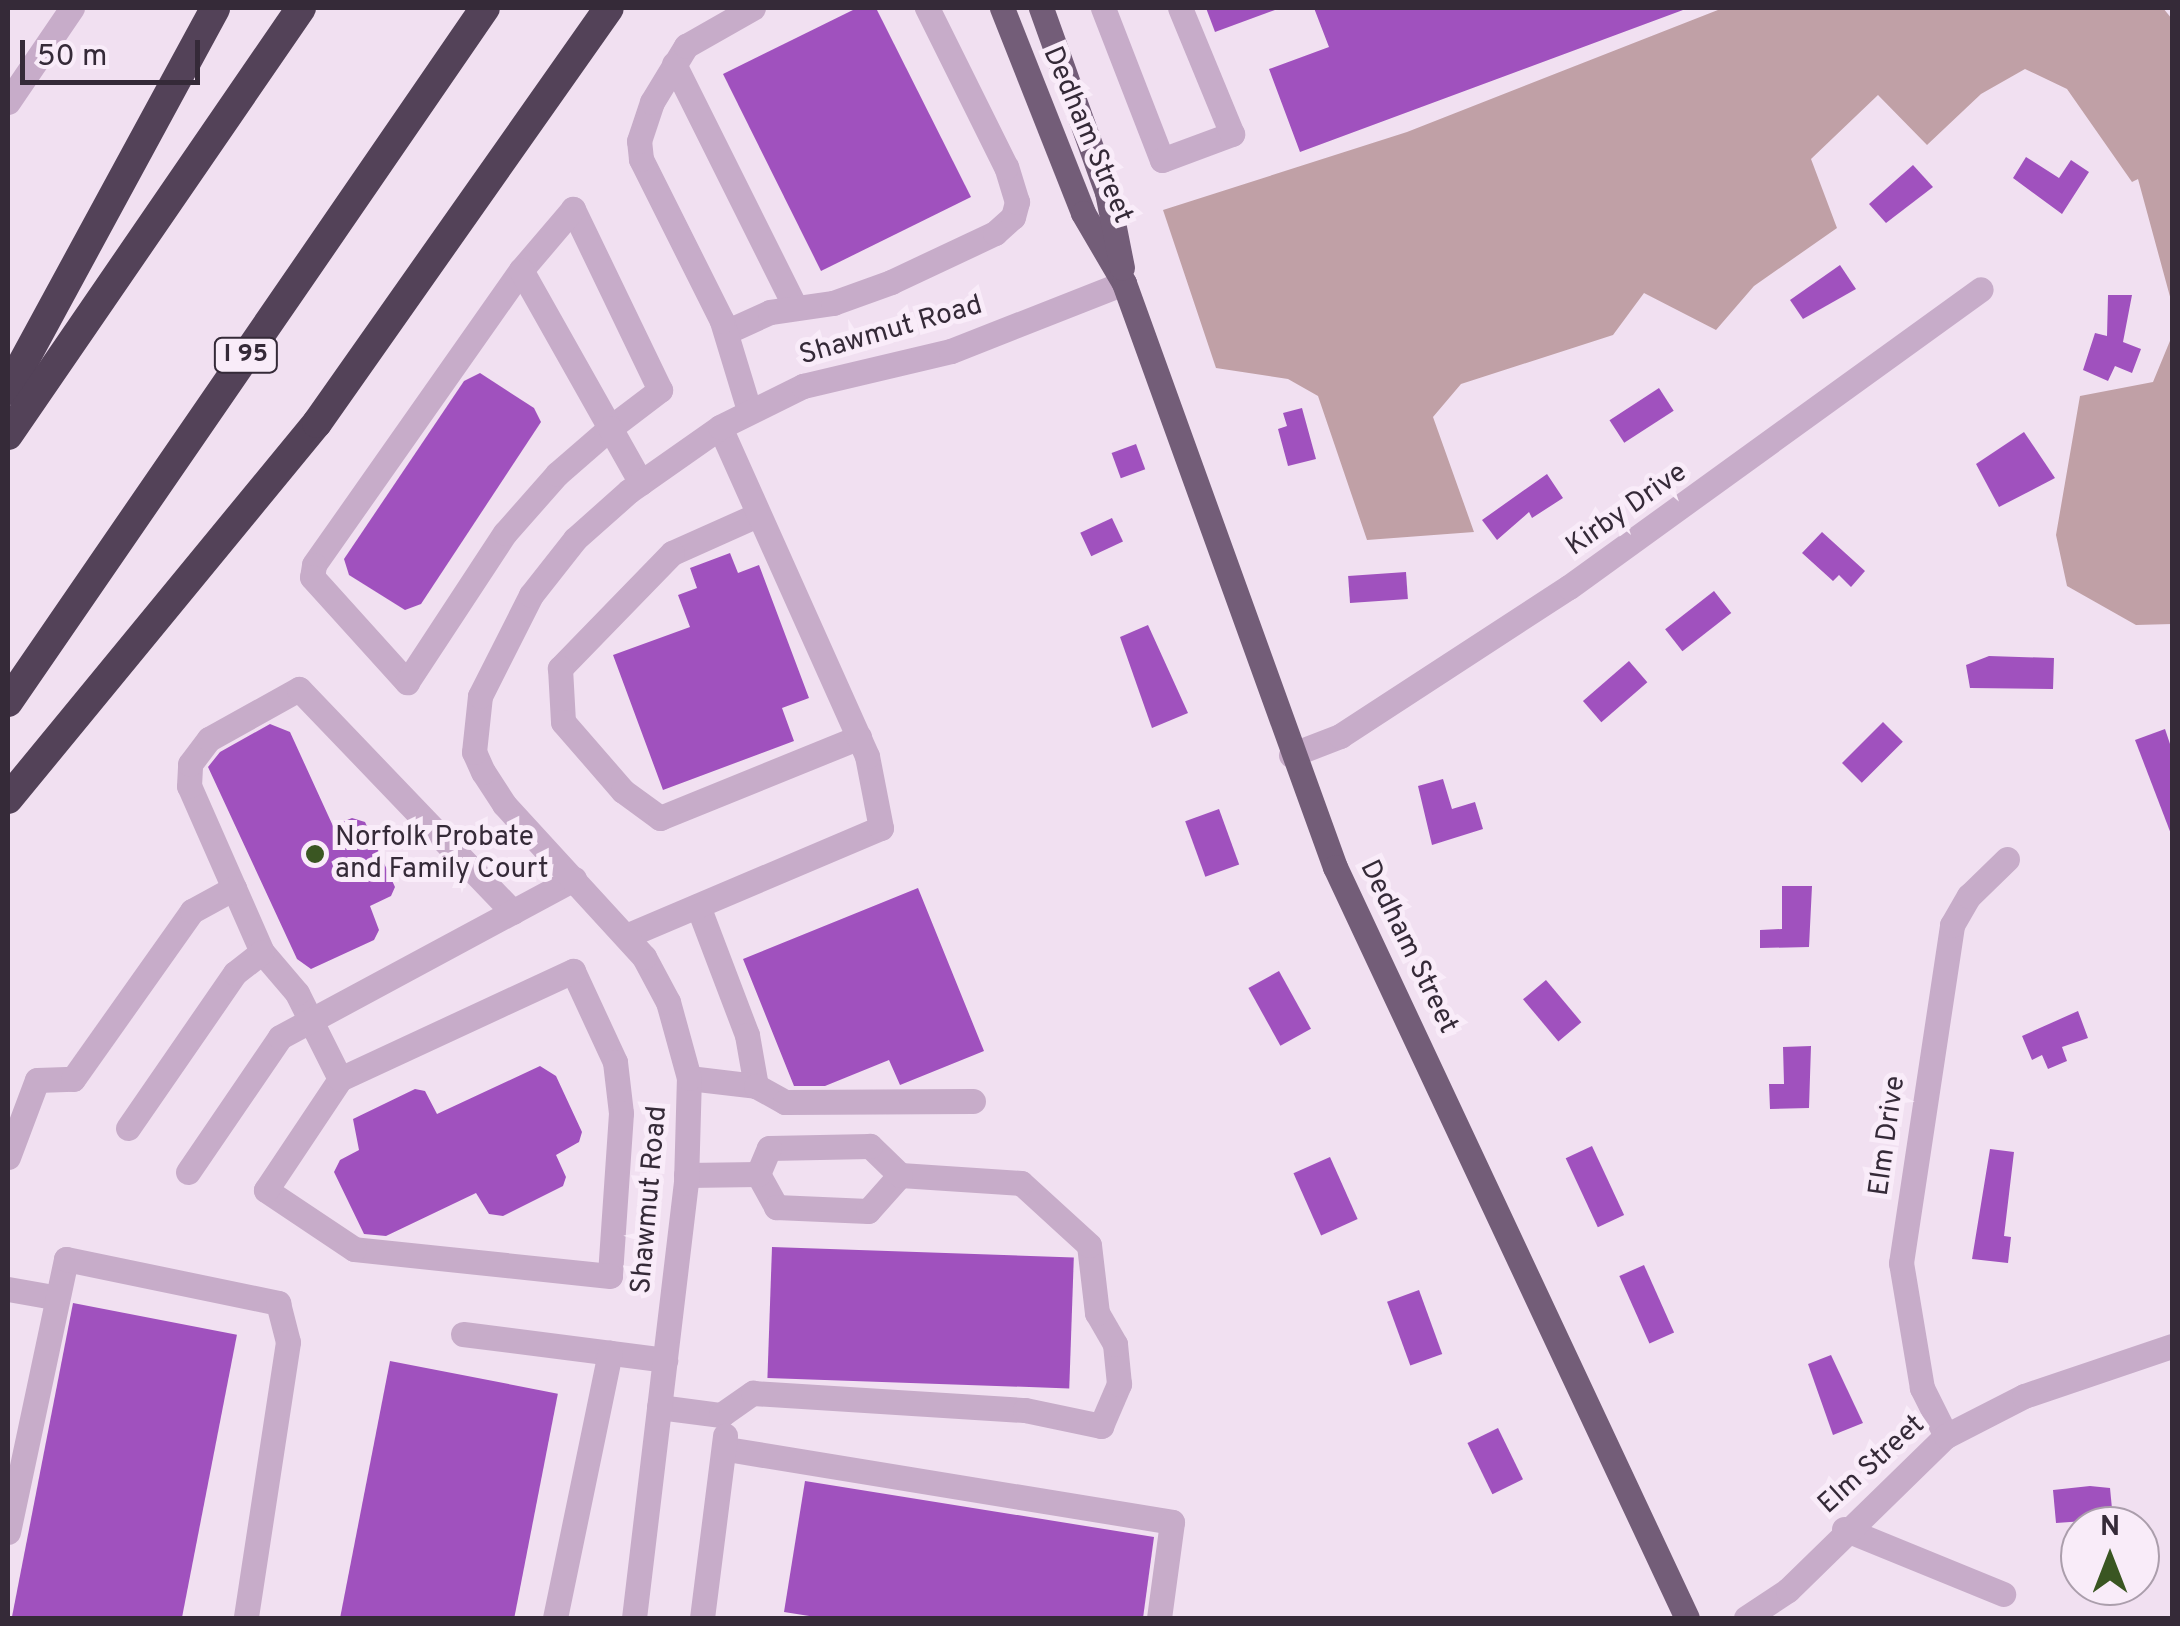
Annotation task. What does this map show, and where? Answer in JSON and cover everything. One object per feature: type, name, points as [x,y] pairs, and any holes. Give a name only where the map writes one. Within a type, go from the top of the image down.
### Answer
[{"type":"highway","points":[[8,390],[215,8]]},
{"type":"highway","points":[[8,435],[301,8]]},
{"type":"highway","name":"I 95","points":[[8,702],[485,8]]},
{"type":"highway","points":[[8,799],[317,423],[609,8]]},
{"type":"main road","name":"Dedham Street","points":[[1002,8],[1084,213],[1124,283]]},
{"type":"main road","name":"Dedham Street","points":[[1041,8],[1106,192],[1124,283],[1340,879],[1687,1618]]},
{"type":"street","points":[[8,102],[72,8]]},
{"type":"street","points":[[749,410],[726,332],[641,159],[642,128],[674,64],[693,40],[753,8]]},
{"type":"street","points":[[726,332],[795,307],[833,303],[892,282],[995,233],[1014,217],[1017,202],[1006,167],[927,8]]},
{"type":"street","points":[[1103,8],[1162,160],[1232,134],[1180,8]]},
{"type":"street","points":[[674,64],[795,307]]},
{"type":"street","points":[[573,209],[660,390],[558,474],[506,533],[407,682],[312,577],[314,564],[521,270],[573,209]]},
{"type":"street","points":[[521,270],[641,482]]},
{"type":"street","name":"Shawmut Road","points":[[634,1618],[686,1176],[689,1078],[668,1002],[626,936],[504,804],[483,772],[474,752],[474,716],[530,595],[576,539],[641,482],[720,427],[749,410],[834,375],[951,350],[1124,283]]},
{"type":"street","name":"Kirby Drive","points":[[1292,754],[1340,736],[1569,587],[1980,288]]},
{"type":"street","points":[[626,936],[881,828],[859,737],[720,427]]},
{"type":"street","points":[[757,515],[672,553],[560,668],[564,722],[623,791],[660,818],[859,737]]},
{"type":"street","points":[[340,1079],[314,1021],[262,952],[189,786],[190,764],[209,739],[299,689],[513,912]]},
{"type":"street","name":"Elm Drive","points":[[1946,1436],[1922,1388],[1901,1263],[1952,925],[1970,896],[2007,859]]},
{"type":"street","points":[[188,1172],[280,1036],[574,879]]},
{"type":"street","points":[[8,1157],[38,1080],[73,1079],[192,911],[234,888]]},
{"type":"street","points":[[698,906],[736,1002],[756,1086]]},
{"type":"street","points":[[128,1128],[236,972],[262,952]]},
{"type":"street","points":[[573,971],[615,1062],[621,1112],[610,1276],[354,1250],[266,1190],[340,1079],[573,971]]},
{"type":"street","points":[[689,1078],[756,1086],[786,1102],[973,1100]]},
{"type":"street","points":[[660,1407],[722,1415],[752,1393],[1026,1410],[1102,1426],[1117,1400],[1118,1354],[1097,1313],[1089,1246],[1021,1183],[900,1176],[870,1146],[769,1148],[758,1174]]},
{"type":"street","points":[[686,1176],[758,1174]]},
{"type":"street","points":[[758,1174],[776,1207],[868,1211],[900,1176]]},
{"type":"street","points":[[8,1532],[53,1297],[66,1259],[278,1303],[288,1342],[246,1618]]},
{"type":"street","points":[[8,1289],[53,1297]]},
{"type":"street","points":[[464,1334],[665,1360]]},
{"type":"street","name":"Elm Street","points":[[1746,1618],[1788,1590],[1844,1529],[1946,1436],[2024,1396],[2172,1346]]},
{"type":"street","points":[[555,1618],[610,1353]]},
{"type":"street","points":[[702,1618],[728,1449],[722,1415]]},
{"type":"street","points":[[728,1449],[1172,1522],[1159,1618]]},
{"type":"street","points":[[1844,1529],[2003,1594]]},
{"type":"shaded area","points":[[1723,8],[2163,8],[2172,19],[2172,304],[2138,179],[2132,182],[2067,89],[2025,69],[1981,94],[1927,145],[1878,95],[1811,159],[1837,228],[1754,286],[1716,330],[1644,293],[1613,335],[1461,384],[1433,417],[1474,532],[1367,540],[1318,396],[1288,379],[1216,368],[1163,210],[1407,132]]},
{"type":"shaded area","points":[[2172,336],[2172,624],[2136,625],[2067,586],[2056,535],[2080,396],[2153,382]]},
{"type":"building","points":[[857,8],[876,8],[971,197],[821,271],[723,74]]},
{"type":"building","points":[[1206,8],[1274,8],[1275,10],[1215,32]]},
{"type":"building","points":[[1314,8],[1683,10],[1300,152],[1269,69],[1329,47]]},
{"type":"building","points":[[2026,157],[2059,178],[2071,160],[2089,172],[2062,214],[2013,178]]},
{"type":"building","points":[[1913,165],[1933,187],[1886,223],[1869,204]]},
{"type":"building","points":[[1840,265],[1856,289],[1803,319],[1790,300]]},
{"type":"building","points":[[2108,295],[2132,295],[2123,342],[2141,349],[2132,373],[2115,366],[2108,381],[2083,370],[2095,333],[2107,336]]},
{"type":"building","points":[[480,373],[534,408],[541,422],[421,604],[405,610],[349,575],[344,559],[464,381]]},
{"type":"building","points":[[1659,388],[1674,411],[1624,443],[1610,420]]},
{"type":"building","points":[[1302,408],[1316,459],[1288,466],[1278,429],[1287,426],[1283,413]]},
{"type":"building","points":[[2024,432],[2055,478],[1999,507],[1976,464]]},
{"type":"building","points":[[1136,444],[1145,469],[1121,478],[1112,453]]},
{"type":"building","points":[[1547,474],[1563,498],[1532,518],[1529,512],[1497,540],[1482,520]]},
{"type":"building","points":[[1112,518],[1123,542],[1091,556],[1080,533]]},
{"type":"building","points":[[1822,532],[1865,571],[1851,587],[1839,575],[1833,581],[1802,553]]},
{"type":"building","points":[[730,553],[738,573],[759,565],[809,698],[782,708],[794,741],[663,790],[613,655],[690,627],[678,595],[697,588],[690,568]]},
{"type":"building","points":[[1406,572],[1408,599],[1350,603],[1348,576]]},
{"type":"building","points":[[1714,591],[1731,613],[1682,651],[1665,629]]},
{"type":"building","points":[[1148,625],[1188,713],[1152,728],[1120,637]]},
{"type":"building","points":[[1989,656],[2054,658],[2053,689],[1970,688],[1966,665]]},
{"type":"building","points":[[1629,661],[1647,682],[1601,722],[1583,701]]},
{"type":"building","points":[[1883,722],[1903,742],[1862,783],[1842,763]]},
{"type":"building","name":"Norfolk Probate and Family Court","points":[[270,724],[290,732],[333,826],[352,818],[365,822],[395,887],[391,896],[370,906],[379,930],[374,940],[311,969],[297,959],[208,767],[220,752]]},
{"type":"building","points":[[2165,729],[2172,750],[2171,834],[2135,740]]},
{"type":"building","points":[[1443,779],[1452,809],[1475,802],[1483,829],[1432,845],[1418,786]]},
{"type":"building","points":[[1219,809],[1239,864],[1205,877],[1185,821]]},
{"type":"building","points":[[1782,886],[1812,886],[1809,947],[1760,948],[1760,930],[1782,929]]},
{"type":"building","points":[[918,888],[984,1051],[900,1085],[889,1060],[825,1086],[794,1086],[743,959]]},
{"type":"building","points":[[1279,971],[1311,1029],[1280,1046],[1248,988]]},
{"type":"building","points":[[1546,980],[1581,1022],[1558,1041],[1523,999]]},
{"type":"building","points":[[2078,1011],[2088,1038],[2062,1047],[2067,1061],[2048,1069],[2042,1055],[2032,1060],[2022,1036]]},
{"type":"building","points":[[1811,1046],[1809,1108],[1770,1109],[1769,1084],[1784,1084],[1783,1047]]},
{"type":"building","points":[[540,1066],[556,1076],[582,1132],[579,1142],[556,1155],[566,1177],[563,1186],[503,1216],[489,1214],[476,1193],[386,1236],[364,1234],[334,1172],[340,1160],[359,1150],[353,1119],[415,1089],[425,1091],[437,1114]]},
{"type":"building","points":[[1592,1146],[1624,1215],[1598,1227],[1566,1158]]},
{"type":"building","points":[[1990,1149],[2014,1152],[2004,1236],[2011,1237],[2008,1263],[1972,1259]]},
{"type":"building","points":[[1330,1157],[1358,1219],[1321,1235],[1293,1173]]},
{"type":"building","points":[[772,1247],[1074,1258],[1069,1388],[767,1378]]},
{"type":"building","points":[[1644,1265],[1674,1333],[1649,1344],[1619,1276]]},
{"type":"building","points":[[1419,1290],[1442,1354],[1410,1366],[1387,1302]]},
{"type":"building","points":[[73,1303],[237,1335],[182,1618],[12,1618]]},
{"type":"building","points":[[1831,1355],[1863,1423],[1833,1435],[1808,1364]]},
{"type":"building","points":[[390,1361],[558,1394],[514,1618],[340,1618]]},
{"type":"building","points":[[1498,1428],[1523,1479],[1492,1494],[1467,1443]]},
{"type":"building","points":[[805,1481],[1154,1537],[1143,1618],[822,1618],[784,1612]]},
{"type":"building","points":[[2110,1488],[2112,1506],[2060,1506],[2060,1523],[2056,1523],[2053,1490]]},
{"type":"place","name":"Norfolk Probate and Family Court","points":[[315,854]]}]
